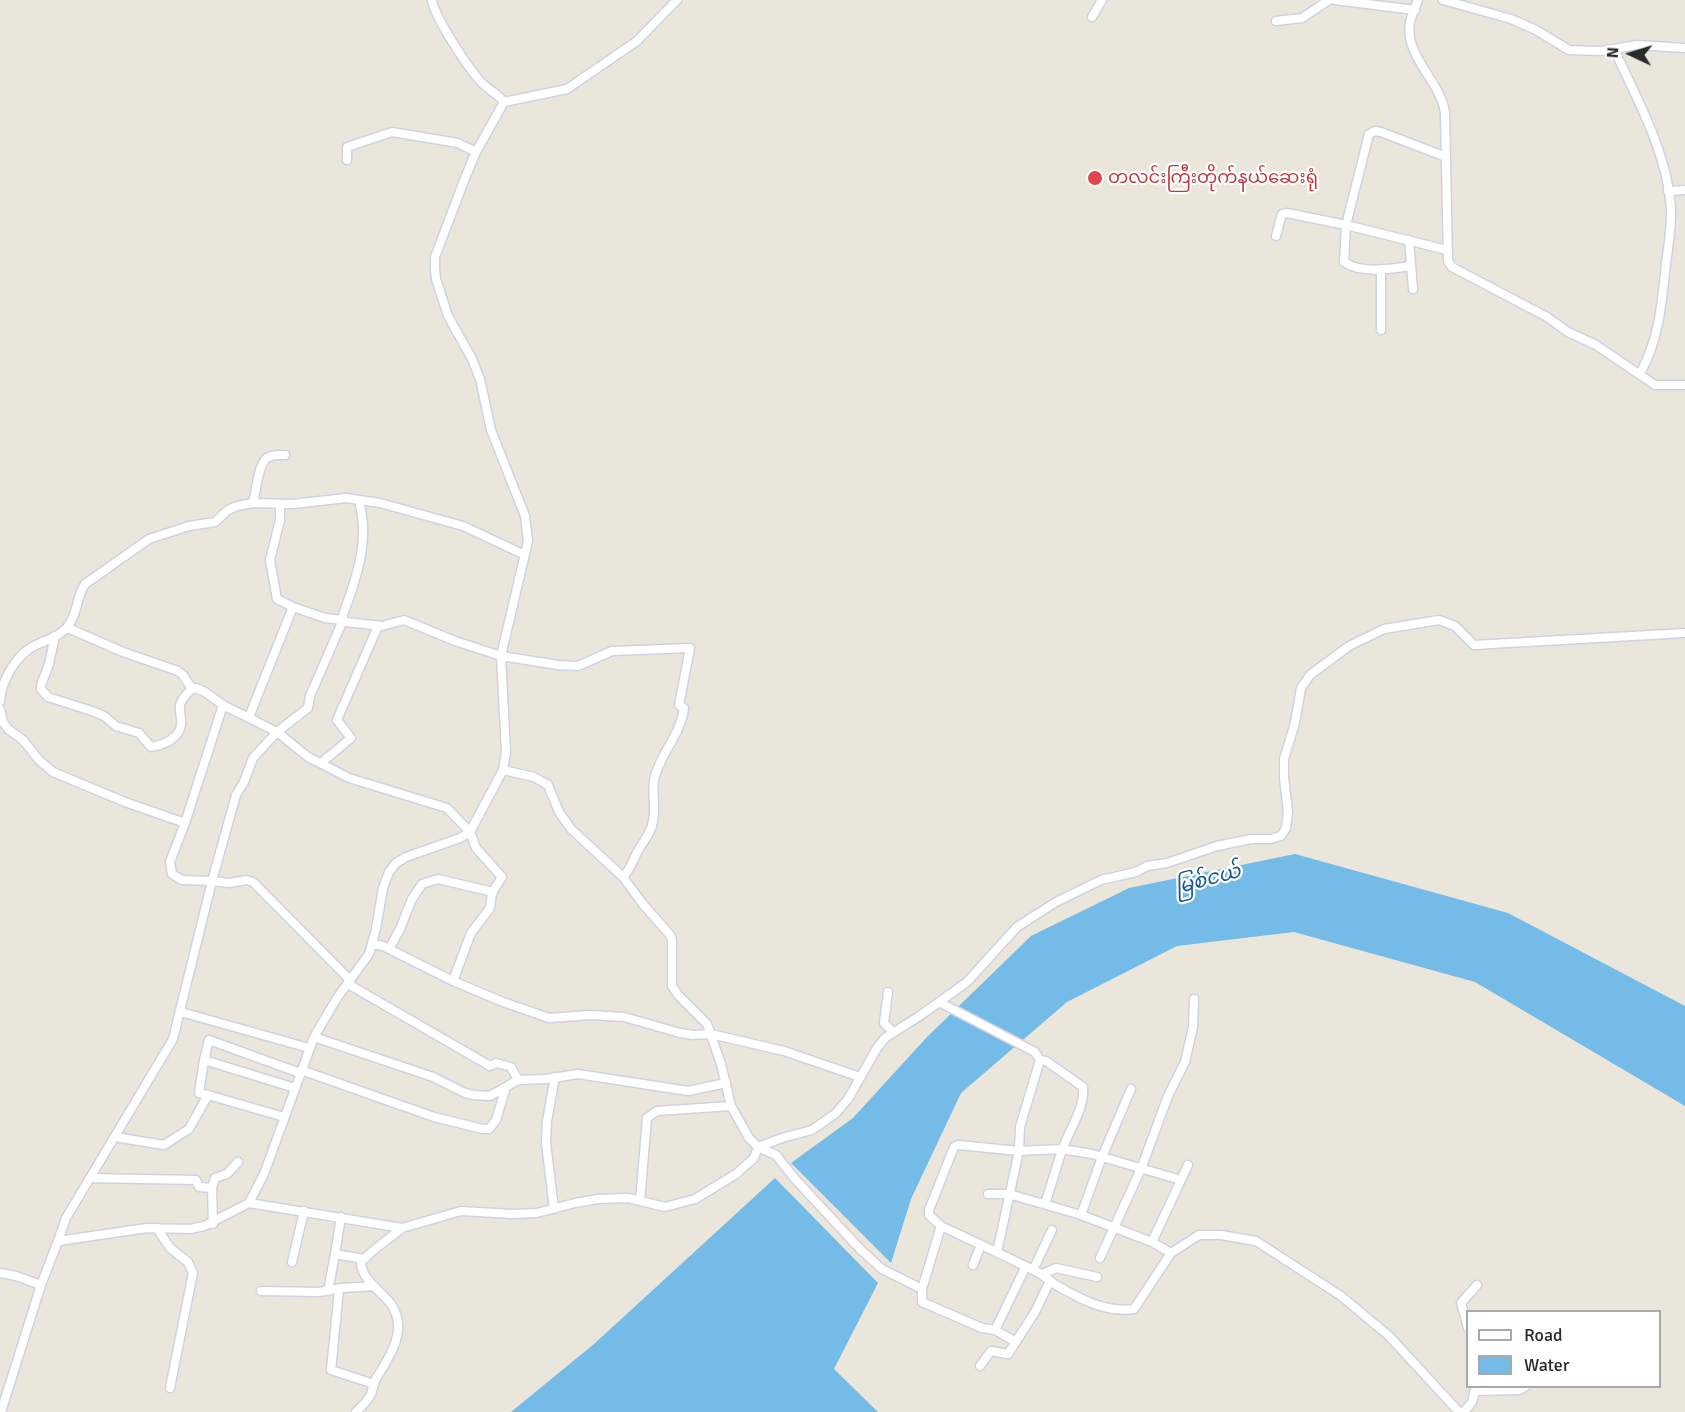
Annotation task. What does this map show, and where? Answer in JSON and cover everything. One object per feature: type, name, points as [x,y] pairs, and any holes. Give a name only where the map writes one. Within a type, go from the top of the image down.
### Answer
[{"type":"street","points":[[432,0],[444,27],[479,80],[504,102]]},
{"type":"street","points":[[58,1241],[156,1228],[190,1229],[213,1224],[249,1203],[264,1174],[314,1037],[369,954],[383,888],[396,863],[470,832],[503,770],[506,752],[501,656],[528,541],[525,516],[491,430],[480,380],[472,359],[448,316],[436,279],[435,257],[476,152],[504,102],[567,89],[637,41],[677,0]]},
{"type":"street","points":[[1092,17],[1102,0]]},
{"type":"street","points":[[1276,21],[1302,18],[1329,0]]},
{"type":"street","points":[[1335,0],[1415,10]]},
{"type":"street","points":[[1418,0],[1410,22],[1410,34],[1416,54],[1442,99],[1445,113],[1447,250],[1448,261],[1452,267],[1547,317],[1568,332],[1596,345],[1655,385],[1685,385]]},
{"type":"street","points":[[1443,0],[1467,3],[1525,25],[1569,50],[1602,51],[1637,45],[1685,48]]},
{"type":"street","points":[[1614,49],[1651,128],[1668,191],[1671,224],[1655,343],[1640,375]]},
{"type":"street","points":[[1411,266],[1381,269],[1350,266],[1344,262],[1346,225],[1369,134],[1372,131],[1381,132],[1446,157]]},
{"type":"street","points":[[347,160],[347,147],[392,132],[458,143],[476,152]]},
{"type":"street","points":[[1668,191],[1685,190]]},
{"type":"street","points":[[1276,236],[1284,213],[1346,225],[1447,250]]},
{"type":"street","points":[[1409,240],[1413,289]]},
{"type":"street","points":[[1381,269],[1381,330]]},
{"type":"street","points":[[253,503],[261,463],[273,455],[285,455]]},
{"type":"street","points":[[0,701],[0,692],[14,667],[30,648],[68,628],[76,609],[79,593],[85,584],[133,548],[160,534],[215,522],[228,510],[237,506],[253,503],[280,504],[346,498],[380,503],[463,526],[525,555]]},
{"type":"street","points":[[1,1412],[41,1285],[66,1218],[170,1045],[181,1012],[212,881],[236,795],[244,782],[250,764],[278,732],[308,708],[310,696],[343,620],[363,540],[364,530],[359,500]]},
{"type":"street","points":[[280,504],[280,520],[270,560],[277,599],[293,607],[325,618],[378,626],[404,620],[455,641],[501,656],[578,666],[612,651],[690,648],[680,705],[684,708],[682,722],[662,759],[654,780],[654,820],[650,836],[639,849],[629,871],[623,877]]},
{"type":"street","points":[[249,717],[293,607]]},
{"type":"street","points":[[356,1412],[370,1396],[374,1384],[389,1359],[399,1332],[397,1317],[392,1305],[374,1286],[362,1268],[364,1259],[402,1228],[462,1211],[524,1214],[598,1199],[628,1198],[665,1208],[695,1199],[747,1166],[754,1158],[758,1147],[812,1130],[835,1114],[848,1099],[877,1048],[893,1032],[967,982],[1000,944],[1024,922],[1101,880],[1136,872],[1146,866],[1167,863],[1216,846],[1281,836],[1286,828],[1288,812],[1284,759],[1295,723],[1301,688],[1310,675],[1349,646],[1384,629],[1439,620],[1455,626],[1474,645],[1685,633]]},
{"type":"street","points":[[321,763],[351,738],[337,720],[378,626]]},
{"type":"street","points":[[68,628],[123,652],[178,671],[192,689]]},
{"type":"street","points":[[55,636],[49,664],[41,685],[44,693],[104,716],[116,726],[139,732],[151,747],[166,742],[176,734],[181,727],[180,705],[184,696],[196,688],[278,732],[308,757],[359,782],[447,808],[470,832],[476,848],[502,878],[493,892],[492,904],[471,933],[453,981]]},
{"type":"street","points":[[224,705],[170,862],[172,874],[182,880],[230,883],[246,880],[253,882],[349,982],[490,1066],[496,1063],[511,1067],[519,1080]]},
{"type":"street","points":[[0,709],[3,722],[8,729],[23,740],[39,760],[53,772],[184,824]]},
{"type":"street","points":[[503,770],[534,777],[548,785],[559,812],[571,829],[623,877],[670,935],[672,939],[672,986],[707,1024],[731,1106],[744,1132],[758,1147],[776,1155],[795,1179],[860,1249],[882,1269],[922,1289]]},
{"type":"street","points":[[390,949],[412,899],[422,884],[438,879],[493,892]]},
{"type":"street","points":[[372,944],[390,949],[453,981],[503,1002],[549,1018],[590,1015],[624,1017],[680,1033],[711,1034],[784,1051],[860,1077]]},
{"type":"street","points":[[888,992],[884,1023],[893,1032]]},
{"type":"street","points":[[1100,1258],[1141,1169],[1168,1096],[1188,1055],[1193,1027],[1194,999]]},
{"type":"street","points":[[939,1002],[1046,1061],[1083,1088],[1082,1102],[1062,1149],[1045,1204]]},
{"type":"street","points":[[181,1012],[309,1048]]},
{"type":"street","points":[[314,1037],[434,1077],[465,1093],[482,1097],[490,1096],[519,1080],[578,1074],[688,1091],[726,1083]]},
{"type":"street","points":[[284,1117],[200,1093],[209,1040],[434,1117],[486,1129],[489,1129],[496,1120],[506,1087]]},
{"type":"street","points":[[997,1252],[1019,1151],[1020,1127],[1037,1056]]},
{"type":"street","points":[[204,1060],[295,1088]]},
{"type":"street","points":[[554,1209],[546,1136],[555,1077]]},
{"type":"street","points":[[1081,1215],[1102,1157],[1131,1089]]},
{"type":"street","points":[[115,1137],[164,1145],[189,1129],[208,1095]]},
{"type":"street","points":[[640,1201],[647,1118],[650,1114],[657,1111],[731,1106]]},
{"type":"street","points":[[1181,1180],[1102,1157],[1062,1149],[1019,1151],[956,1145],[929,1215],[941,1226],[1111,1310],[1134,1309],[1171,1252],[1199,1235],[1221,1235],[1256,1241],[1341,1296],[1389,1336],[1459,1412]]},
{"type":"street","points":[[213,1224],[212,1188],[215,1178],[227,1174],[238,1162]]},
{"type":"street","points":[[1152,1242],[1188,1165]]},
{"type":"street","points":[[90,1178],[196,1180],[199,1187],[212,1188]]},
{"type":"street","points":[[988,1194],[1010,1194],[1081,1215],[1152,1242],[1171,1252]]},
{"type":"street","points":[[249,1203],[402,1228]]},
{"type":"street","points":[[292,1262],[304,1211]]},
{"type":"street","points":[[328,1291],[341,1217]]},
{"type":"street","points":[[941,1226],[922,1289],[922,1302],[982,1328],[995,1330],[1016,1342]]},
{"type":"street","points":[[156,1228],[170,1248],[188,1262],[193,1273],[170,1388]]},
{"type":"street","points":[[995,1330],[1052,1230]]},
{"type":"street","points":[[973,1265],[981,1245]]},
{"type":"street","points":[[335,1254],[364,1259]]},
{"type":"street","points":[[980,1366],[991,1351],[1008,1354],[1035,1312],[1047,1278],[1056,1268],[1097,1277]]},
{"type":"street","points":[[0,1272],[41,1285]]},
{"type":"street","points":[[1466,1324],[1461,1303],[1477,1285]]},
{"type":"street","points":[[261,1291],[319,1292],[374,1286]]},
{"type":"street","points":[[339,1290],[331,1370],[374,1384]]},
{"type":"street","points":[[1464,1412],[1468,1410],[1476,1389],[1519,1390],[1522,1388]]},
{"type":"water","name":"မြစ်ငယ်","points":[[1295,854],[1508,913],[1685,1006],[1685,1106],[1475,982],[1294,932],[1177,946],[1067,1002],[961,1093],[911,1199],[891,1263],[791,1163],[853,1118],[927,1037],[1031,936],[1129,888]]},
{"type":"water","points":[[775,1178],[878,1283],[834,1369],[878,1412],[511,1412],[594,1344]]},
{"type":"place","name":"တလင်းကြီးတိုက်နယ်ဆေးရုံ","points":[[1095,178]]}]
